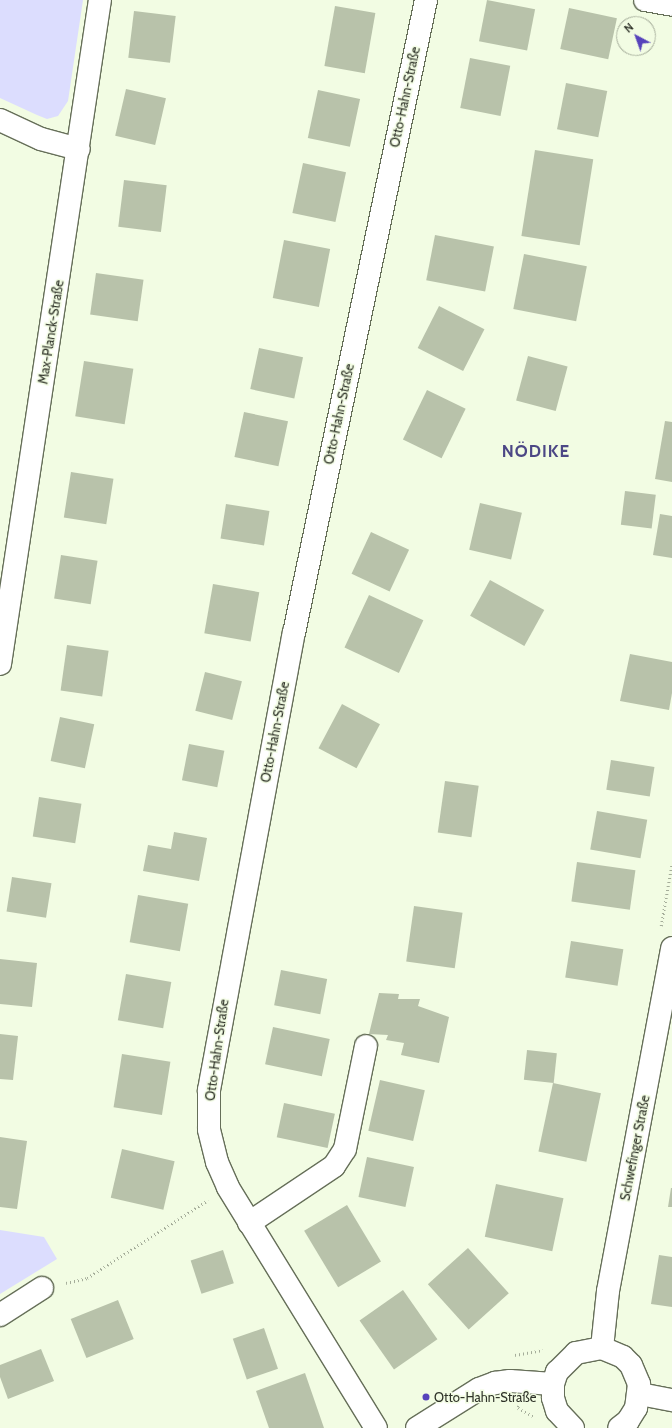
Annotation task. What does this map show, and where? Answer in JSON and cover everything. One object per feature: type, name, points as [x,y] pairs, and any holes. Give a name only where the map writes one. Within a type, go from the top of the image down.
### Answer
[{"type":"street","name":"Max-Planck-Straße","points":[[0,664],[79,149],[100,0]]},
{"type":"street","name":"Otto-Hahn-Straße","points":[[376,1428],[248,1224],[228,1187],[218,1162],[209,1129],[209,1090],[215,1045],[316,521],[426,0]]},
{"type":"street","points":[[646,0],[672,5]]},
{"type":"street","points":[[0,120],[41,139],[79,149]]},
{"type":"street","name":"Schwefinger Straße","points":[[602,1348],[608,1291],[672,948]]},
{"type":"street","points":[[248,1224],[334,1166],[345,1148],[366,1046]]},
{"type":"street","points":[[0,1315],[42,1288]]},
{"type":"street","points":[[573,1428],[557,1411],[553,1384],[565,1361],[576,1353],[602,1348],[613,1351],[631,1365],[639,1384],[640,1394],[636,1408],[628,1421],[619,1428]]},
{"type":"street","points":[[417,1428],[479,1388],[510,1380],[553,1384]]},
{"type":"street","points":[[640,1394],[672,1400]]},
{"type":"path","points":[[42,1288],[87,1278],[228,1187]]},
{"type":"shaded area","points":[[0,0],[83,0],[68,101],[58,116],[47,119],[0,98]]},
{"type":"shaded area","points":[[0,1230],[44,1237],[57,1259],[0,1294]]},
{"type":"building","points":[[487,0],[535,9],[527,51],[479,41]]},
{"type":"building","points":[[335,6],[375,13],[365,73],[324,66]]},
{"type":"building","points":[[569,8],[616,18],[608,59],[560,49]]},
{"type":"building","points":[[134,11],[176,16],[170,63],[128,58]]},
{"type":"building","points":[[470,58],[510,66],[501,116],[460,108]]},
{"type":"building","points":[[566,83],[607,91],[598,137],[557,129]]},
{"type":"building","points":[[126,89],[166,98],[155,145],[115,136]]},
{"type":"building","points":[[318,90],[360,99],[350,147],[308,138]]},
{"type":"building","points":[[535,150],[593,159],[580,245],[521,236]]},
{"type":"building","points":[[303,163],[346,172],[335,222],[292,213]]},
{"type":"building","points":[[124,180],[167,185],[161,232],[118,227]]},
{"type":"building","points":[[435,235],[494,246],[485,292],[426,280]]},
{"type":"building","points":[[284,240],[330,249],[319,307],[273,298]]},
{"type":"building","points":[[524,254],[587,266],[576,321],[513,309]]},
{"type":"building","points":[[96,273],[144,280],[138,321],[90,315]]},
{"type":"building","points":[[439,306],[484,329],[463,371],[418,348]]},
{"type":"building","points":[[259,348],[303,357],[294,398],[250,389]]},
{"type":"building","points":[[528,356],[568,367],[556,411],[516,400]]},
{"type":"building","points":[[84,361],[133,369],[125,424],[75,416]]},
{"type":"building","points":[[427,390],[466,409],[442,458],[403,439]]},
{"type":"building","points":[[244,412],[288,421],[278,466],[234,457]]},
{"type":"building","points":[[665,421],[672,422],[672,482],[655,479]]},
{"type":"building","points":[[71,472],[113,479],[106,524],[64,517]]},
{"type":"building","points":[[625,491],[656,495],[652,529],[621,525]]},
{"type":"building","points":[[480,503],[522,513],[511,559],[469,550]]},
{"type":"building","points":[[226,504],[269,511],[264,545],[221,539]]},
{"type":"building","points":[[660,514],[672,516],[672,558],[653,555]]},
{"type":"building","points":[[371,532],[409,550],[390,591],[352,574]]},
{"type":"building","points":[[61,555],[98,561],[91,604],[54,598]]},
{"type":"building","points":[[490,580],[544,610],[524,646],[470,616]]},
{"type":"building","points":[[213,584],[259,592],[251,641],[204,633]]},
{"type":"building","points":[[369,595],[423,620],[399,673],[344,648]]},
{"type":"building","points":[[67,645],[109,651],[102,696],[61,691]]},
{"type":"building","points":[[630,654],[672,662],[672,693],[669,710],[620,701]]},
{"type":"building","points":[[205,672],[242,681],[232,720],[195,711]]},
{"type":"building","points":[[342,704],[380,724],[356,768],[319,748]]},
{"type":"building","points":[[60,717],[94,724],[85,768],[51,761]]},
{"type":"building","points":[[189,744],[224,751],[217,787],[182,780]]},
{"type":"building","points":[[611,760],[654,767],[650,797],[606,790]]},
{"type":"building","points":[[445,781],[479,786],[471,837],[438,832]]},
{"type":"building","points":[[39,797],[81,804],[75,843],[33,837]]},
{"type":"building","points":[[597,811],[647,820],[640,858],[590,849]]},
{"type":"building","points":[[174,832],[207,838],[199,881],[143,871],[148,845],[171,849]]},
{"type":"building","points":[[577,862],[635,870],[630,910],[571,902]]},
{"type":"building","points":[[12,877],[52,883],[46,918],[7,912]]},
{"type":"building","points":[[138,895],[188,904],[180,951],[130,942]]},
{"type":"building","points":[[414,906],[463,913],[455,968],[406,961]]},
{"type":"building","points":[[571,941],[623,949],[618,986],[565,978]]},
{"type":"building","points":[[0,959],[37,963],[32,1007],[0,1004]]},
{"type":"building","points":[[281,970],[327,979],[320,1014],[274,1005]]},
{"type":"building","points":[[126,974],[171,982],[163,1028],[118,1020]]},
{"type":"building","points":[[379,993],[399,994],[398,999],[420,999],[418,1006],[449,1017],[439,1063],[401,1055],[404,1043],[386,1040],[388,1035],[369,1034]]},
{"type":"building","points":[[273,1027],[330,1039],[322,1076],[265,1064]]},
{"type":"building","points":[[0,1034],[18,1036],[13,1080],[0,1079]]},
{"type":"building","points":[[527,1050],[557,1053],[554,1083],[524,1080]]},
{"type":"building","points":[[122,1054],[170,1062],[162,1115],[114,1107]]},
{"type":"building","points":[[380,1080],[425,1090],[413,1141],[368,1131]]},
{"type":"building","points":[[553,1083],[601,1093],[586,1162],[538,1151]]},
{"type":"building","points":[[284,1103],[335,1114],[328,1148],[277,1137]]},
{"type":"building","points":[[0,1137],[27,1141],[17,1209],[0,1207]]},
{"type":"building","points":[[122,1149],[175,1161],[163,1210],[111,1198]]},
{"type":"building","points":[[367,1157],[414,1167],[405,1207],[358,1197]]},
{"type":"building","points":[[496,1184],[563,1198],[552,1251],[485,1237]]},
{"type":"building","points":[[671,1188],[672,1207],[668,1207]]},
{"type":"building","points":[[347,1205],[381,1262],[338,1287],[304,1231]]},
{"type":"building","points":[[468,1248],[509,1293],[469,1329],[428,1284]]},
{"type":"building","points":[[223,1250],[234,1283],[201,1294],[191,1261]]},
{"type":"building","points":[[659,1255],[672,1257],[672,1307],[651,1304]]},
{"type":"building","points":[[403,1290],[437,1339],[394,1370],[360,1320]]},
{"type":"building","points":[[118,1300],[134,1339],[86,1358],[71,1319]]},
{"type":"building","points":[[264,1328],[278,1369],[247,1379],[233,1339]]},
{"type":"building","points":[[41,1349],[54,1381],[8,1399],[0,1377],[0,1365]]},
{"type":"building","points":[[305,1373],[324,1428],[269,1428],[256,1391]]},
{"type":"place","name":"Otto-Hahn-Straße","points":[[426,1397]]},
{"type":"district","name":"NÖDIKE","points":[[536,452]]}]
